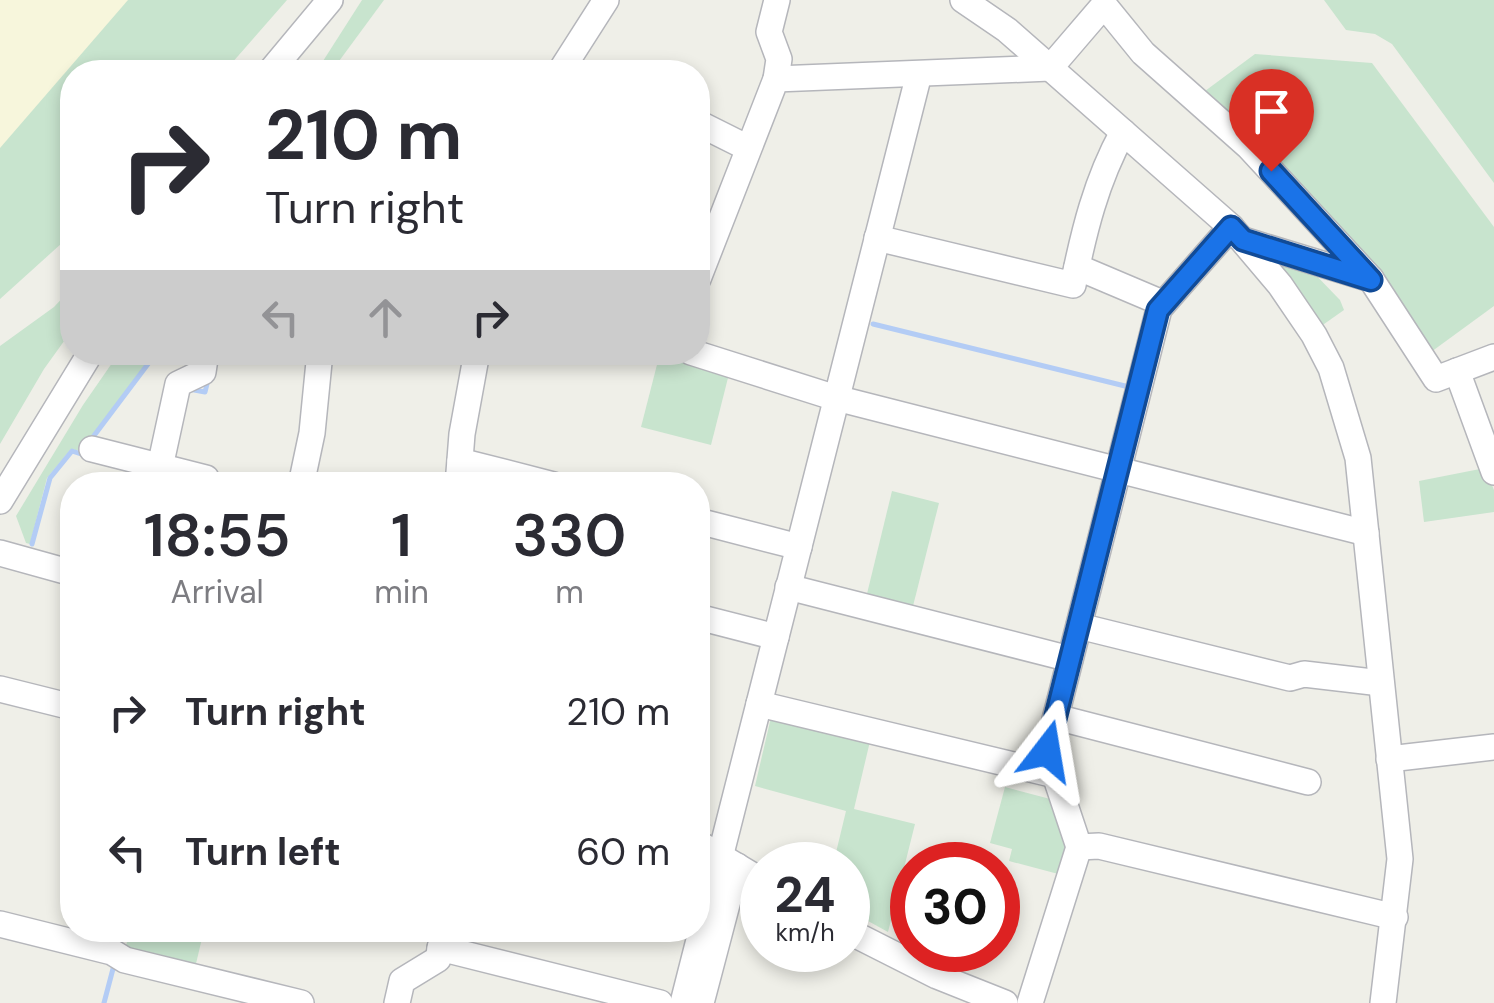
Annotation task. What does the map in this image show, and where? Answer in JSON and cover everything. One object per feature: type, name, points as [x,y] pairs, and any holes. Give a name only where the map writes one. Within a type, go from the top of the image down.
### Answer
[{"type":"street","points":[[280,60],[330,0]]},
{"type":"street","points":[[573,60],[606,0]]},
{"type":"street","points":[[710,241],[776,79],[779,60],[769,32],[777,0]]},
{"type":"street","points":[[963,0],[1007,30],[1237,234],[1314,335],[1331,368],[1358,458],[1400,860],[1384,1003]]},
{"type":"street","points":[[776,79],[1050,68],[1104,5],[1143,53],[1248,147],[1371,280],[1436,379],[1494,357]]},
{"type":"street","points":[[710,889],[918,74]]},
{"type":"street","points":[[710,127],[748,148]]},
{"type":"street","points":[[877,238],[1072,285],[1089,211],[1103,169],[1122,132]]},
{"type":"street","points":[[1237,234],[1371,280]]},
{"type":"street","points":[[1030,1003],[1078,847],[1047,751],[1162,303],[1237,234]]},
{"type":"street","points":[[1076,267],[1162,303]]},
{"type":"street","points":[[710,358],[836,398],[1366,533]]},
{"type":"street","points":[[0,501],[83,365]]},
{"type":"street","points":[[160,467],[178,384],[203,372],[204,365]]},
{"type":"street","points":[[303,472],[312,433],[319,365]]},
{"type":"street","points":[[459,472],[475,365]]},
{"type":"street","points":[[1457,371],[1494,472]]},
{"type":"street","points":[[92,449],[181,472]]},
{"type":"street","points":[[710,524],[798,546]]},
{"type":"street","points":[[0,553],[60,570]]},
{"type":"street","points":[[788,586],[1070,659]]},
{"type":"street","points":[[710,620],[776,637]]},
{"type":"street","points":[[1079,626],[1290,678],[1304,674],[1382,683]]},
{"type":"street","points":[[0,689],[60,704]]},
{"type":"street","points":[[759,704],[1055,775]]},
{"type":"street","points":[[1056,717],[1308,782]]},
{"type":"street","points":[[1390,759],[1494,746]]},
{"type":"street","points":[[1078,847],[1099,846],[1395,918]]},
{"type":"street","points":[[718,855],[740,868]]},
{"type":"street","points":[[710,925],[718,855]]},
{"type":"street","points":[[0,924],[60,939]]},
{"type":"street","points":[[72,942],[112,952],[126,960],[301,1003]]},
{"type":"street","points":[[397,1003],[402,982],[438,959],[441,942]]},
{"type":"street","points":[[452,942],[660,1003]]},
{"type":"street","points":[[683,1003],[697,942]]},
{"type":"street","points":[[701,1003],[708,942]]},
{"type":"street","points":[[870,942],[937,976],[1005,1003]]},
{"type":"shaded area","points":[[0,0],[287,0],[234,60],[60,60],[60,245],[0,299]]},
{"type":"shaded area","points":[[362,0],[384,0],[340,60],[324,60]]},
{"type":"shaded area","points":[[1324,0],[1494,0],[1494,183],[1392,44],[1375,34],[1346,30]]},
{"type":"shaded area","points":[[1255,54],[1372,63],[1494,227],[1494,306],[1431,352],[1201,94]]},
{"type":"shaded area","points":[[1259,250],[1308,267],[1340,300],[1344,310],[1317,329]]},
{"type":"shaded area","points":[[60,301],[60,347],[0,444],[0,346]]},
{"type":"shaded area","points":[[710,364],[730,370],[711,445],[641,427],[657,365]]},
{"type":"shaded area","points":[[111,365],[146,365],[80,451],[71,449],[47,478],[30,544],[26,543],[16,516]]},
{"type":"shaded area","points":[[1485,468],[1494,490],[1494,512],[1424,522],[1419,481]]},
{"type":"shaded area","points":[[892,491],[939,503],[911,614],[865,602]]},
{"type":"shaded area","points":[[772,713],[871,737],[854,809],[915,824],[910,842],[890,842],[888,932],[870,922],[870,842],[839,842],[846,811],[755,786]]},
{"type":"shaded area","points":[[1005,787],[1054,800],[1072,848],[1062,875],[1020,864],[1020,842],[990,842]]},
{"type":"shaded area","points":[[127,942],[201,942],[194,972],[124,954]]},
{"type":"sand","points":[[0,0],[128,0],[76,60],[60,60],[60,79],[0,148]]},
{"type":"waterway","points":[[873,324],[1129,387]]},
{"type":"waterway","points":[[90,441],[147,365]]},
{"type":"waterway","points":[[189,389],[205,392],[208,380]]},
{"type":"waterway","points":[[32,544],[50,478],[72,451],[81,454],[84,450]]},
{"type":"waterway","points":[[119,947],[120,942]]},
{"type":"waterway","points":[[104,1003],[114,965]]},
{"type":"route","points":[[1047,751],[1162,303],[1231,227],[1243,240],[1371,280],[1271,171]]}]
